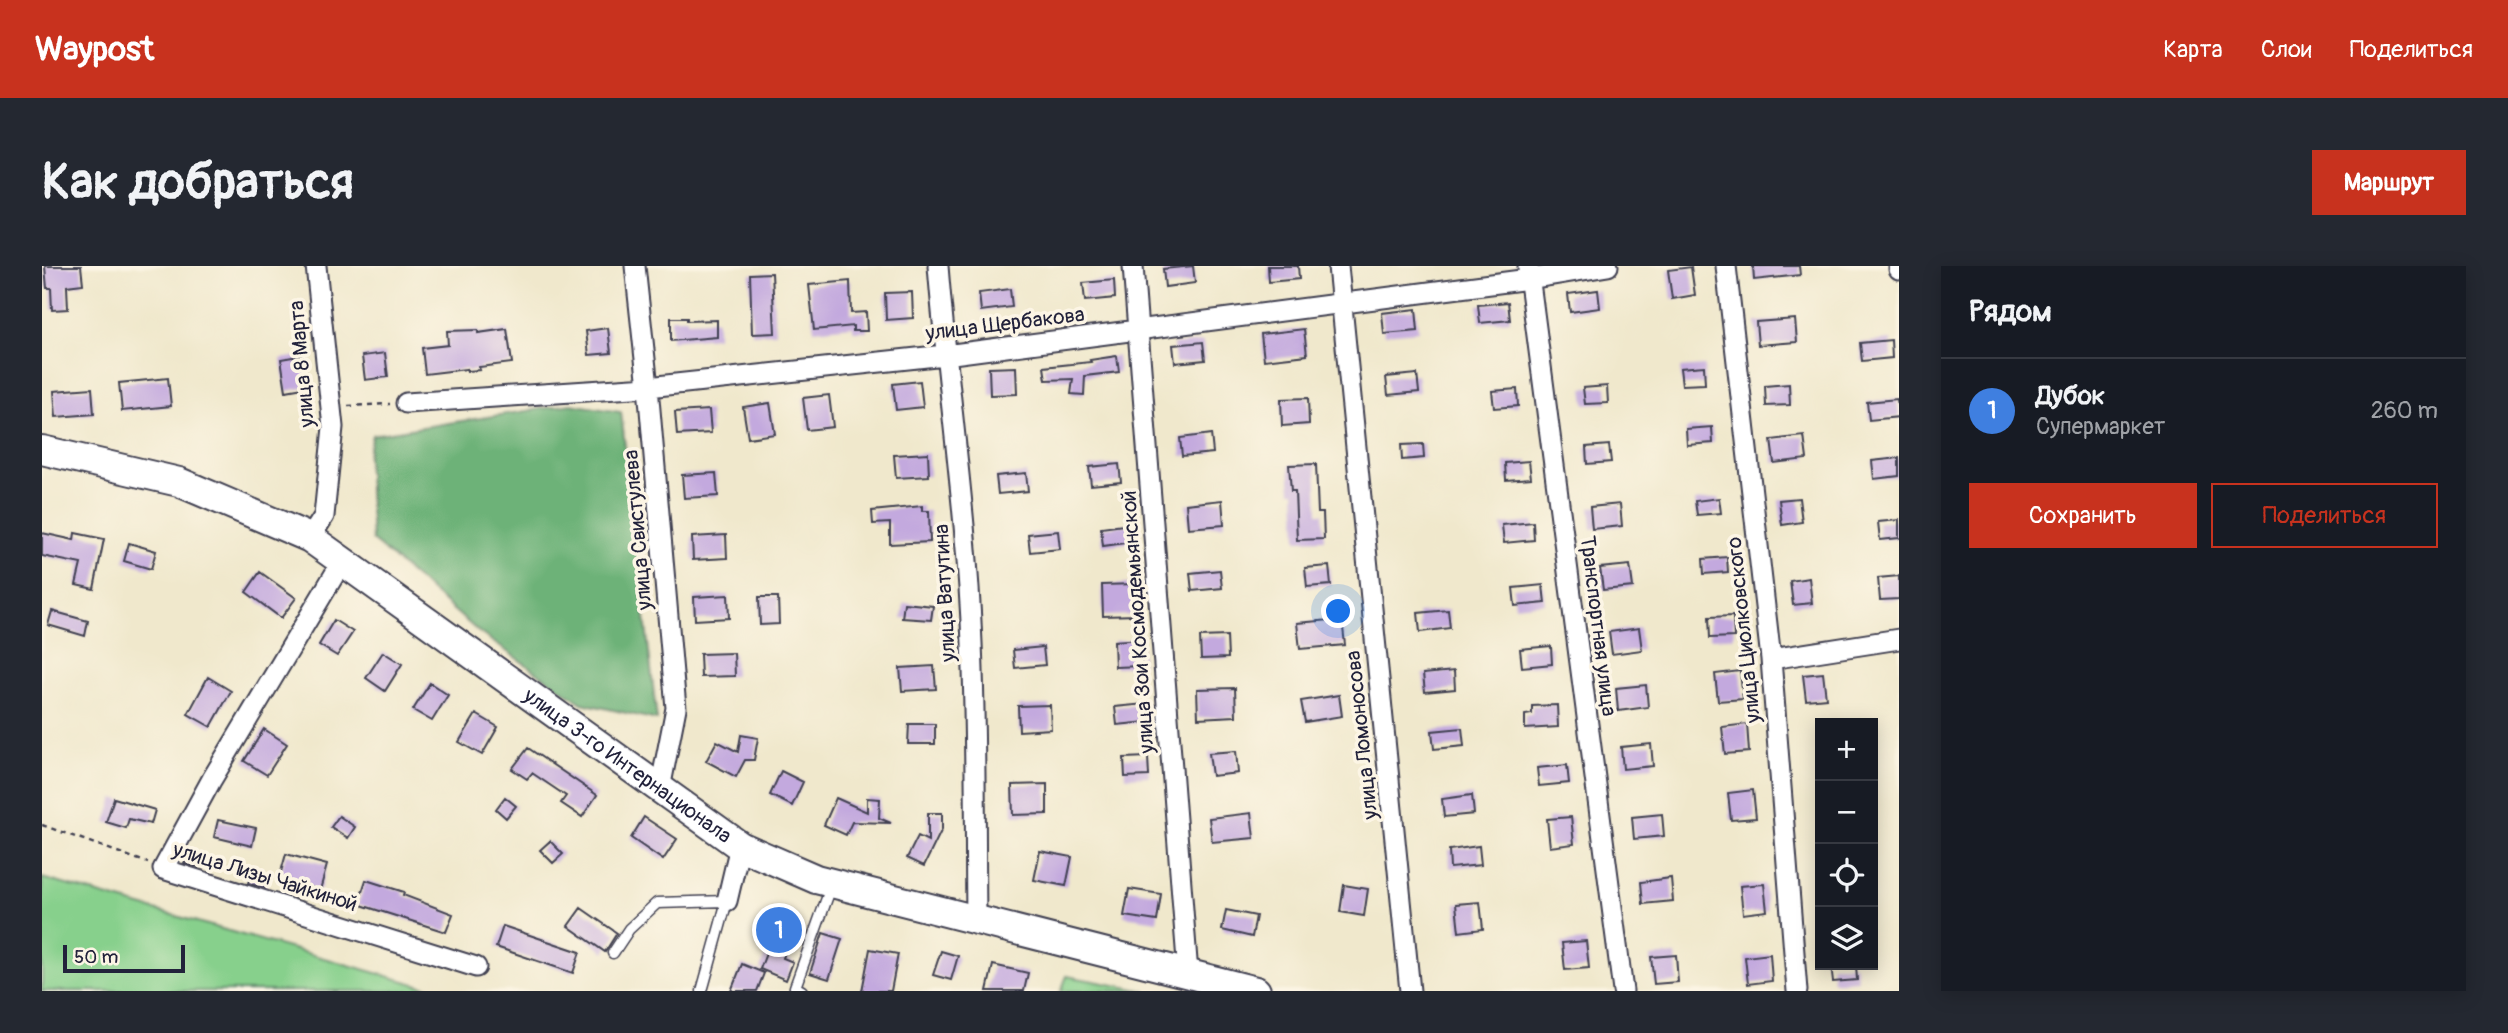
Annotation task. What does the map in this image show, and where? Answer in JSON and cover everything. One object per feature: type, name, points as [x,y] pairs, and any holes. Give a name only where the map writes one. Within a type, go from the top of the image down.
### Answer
[{"type":"main road","name":"улица 3-го Интернационала","points":[[42,450],[179,482],[310,538],[740,846],[816,879],[1256,991]]},
{"type":"street","name":"улица 8 Марта","points":[[310,538],[324,516],[332,427],[316,266]]},
{"type":"street","name":"улица Свистулева","points":[[635,266],[676,708],[660,789]]},
{"type":"street","name":"улица Ватутина","points":[[938,266],[945,355],[963,501],[971,629],[976,919]]},
{"type":"street","name":"улица Зои Космодемьянской","points":[[1133,266],[1188,974]]},
{"type":"street","name":"улица Ломоносова","points":[[1338,266],[1410,991]]},
{"type":"street","name":"улица Щербакова","points":[[406,402],[648,387],[945,355],[1342,303],[1529,272],[1608,266]]},
{"type":"street","name":"улица Циолковского","points":[[1726,266],[1771,659],[1797,991]]},
{"type":"street","name":"Транспортная улица","points":[[1529,272],[1623,991]]},
{"type":"street","points":[[163,869],[212,779],[342,562]]},
{"type":"street","points":[[1771,659],[1899,639]]},
{"type":"street","points":[[727,901],[740,846]]},
{"type":"street","name":"улица Лизы Чайкиной","points":[[163,869],[476,967]]},
{"type":"lane","points":[[802,991],[795,987],[832,883]]},
{"type":"lane","points":[[614,953],[629,929],[657,903],[727,901],[702,991]]},
{"type":"path","points":[[331,407],[406,402]]},
{"type":"path","name":"улица Лизы Чайкиной","points":[[42,825],[163,869]]},
{"type":"green space","points":[[571,404],[621,412],[657,720],[582,703],[480,633],[372,540],[367,457],[372,435]]},
{"type":"green space","points":[[42,878],[440,991],[42,991]]},
{"type":"green space","points":[[1067,976],[1146,991],[1061,991]]},
{"type":"building","points":[[45,266],[81,266],[83,284],[67,286],[68,309],[52,310],[51,288],[47,288]]},
{"type":"building","points":[[1193,266],[1195,283],[1165,287],[1163,269]]},
{"type":"building","points":[[1268,266],[1298,266],[1299,279],[1269,282]]},
{"type":"building","points":[[1753,266],[1799,266],[1800,275],[1754,280]]},
{"type":"building","points":[[1691,267],[1695,295],[1672,299],[1668,270]]},
{"type":"building","points":[[772,273],[775,333],[752,334],[750,274]]},
{"type":"building","points":[[1114,280],[1115,298],[1085,301],[1083,283]]},
{"type":"building","points":[[850,281],[851,313],[866,312],[867,331],[853,331],[853,326],[814,330],[809,285]]},
{"type":"building","points":[[1010,289],[1012,307],[981,311],[979,293]]},
{"type":"building","points":[[1598,290],[1600,308],[1570,312],[1568,294]]},
{"type":"building","points":[[912,292],[913,318],[886,320],[885,293]]},
{"type":"building","points":[[1508,302],[1510,320],[1480,323],[1478,305]]},
{"type":"building","points":[[1416,309],[1418,331],[1384,334],[1382,313]]},
{"type":"building","points":[[671,318],[687,318],[687,321],[717,320],[717,337],[671,341]]},
{"type":"building","points":[[1795,319],[1797,342],[1758,345],[1756,322]]},
{"type":"building","points":[[608,328],[611,353],[589,355],[586,331]]},
{"type":"building","points":[[507,329],[512,363],[479,367],[480,370],[425,374],[422,348],[448,345],[447,331],[478,330],[478,333]]},
{"type":"building","points":[[1304,329],[1307,355],[1264,360],[1261,334]]},
{"type":"building","points":[[1891,340],[1892,358],[1862,361],[1860,343]]},
{"type":"building","points":[[1203,342],[1205,360],[1175,363],[1173,345]]},
{"type":"building","points":[[385,353],[388,377],[365,380],[362,356]]},
{"type":"building","points":[[304,355],[309,387],[286,391],[281,359]]},
{"type":"building","points":[[1117,356],[1119,372],[1085,376],[1084,395],[1071,394],[1073,379],[1046,380],[1044,367]]},
{"type":"building","points":[[1704,366],[1705,384],[1682,385],[1680,368]]},
{"type":"building","points":[[1016,367],[1017,394],[990,395],[989,368]]},
{"type":"building","points":[[1417,374],[1419,392],[1388,395],[1386,377]]},
{"type":"building","points":[[168,378],[171,406],[122,411],[119,383]]},
{"type":"building","points":[[920,381],[923,407],[896,410],[893,384]]},
{"type":"building","points":[[1789,384],[1790,405],[1766,406],[1765,386]]},
{"type":"building","points":[[1607,386],[1608,403],[1585,404],[1583,388]]},
{"type":"building","points":[[92,388],[94,414],[56,417],[54,391]]},
{"type":"building","points":[[1517,389],[1518,406],[1494,408],[1492,391]]},
{"type":"building","points":[[829,395],[833,427],[807,430],[803,398]]},
{"type":"building","points":[[1308,398],[1309,424],[1282,426],[1281,399]]},
{"type":"building","points":[[1897,399],[1899,417],[1869,420],[1867,402]]},
{"type":"building","points":[[770,403],[775,434],[748,438],[743,407]]},
{"type":"building","points":[[709,410],[711,433],[677,435],[675,412]]},
{"type":"building","points":[[1712,427],[1713,443],[1687,445],[1686,429]]},
{"type":"building","points":[[1211,434],[1213,453],[1182,456],[1180,438]]},
{"type":"building","points":[[1804,436],[1807,459],[1774,463],[1771,440]]},
{"type":"building","points":[[1423,444],[1424,458],[1402,460],[1401,445]]},
{"type":"building","points":[[1609,445],[1611,462],[1587,464],[1586,447]]},
{"type":"building","points":[[928,453],[929,476],[896,478],[894,455]]},
{"type":"building","points":[[1899,458],[1899,476],[1874,479],[1872,461]]},
{"type":"building","points":[[1529,461],[1531,478],[1506,480],[1505,463]]},
{"type":"building","points":[[1119,464],[1121,482],[1091,485],[1089,467]]},
{"type":"building","points":[[1316,464],[1318,513],[1323,513],[1324,539],[1297,540],[1295,491],[1291,491],[1289,465]]},
{"type":"building","points":[[716,473],[718,496],[684,498],[682,475]]},
{"type":"building","points":[[1026,473],[1028,491],[998,494],[996,476]]},
{"type":"building","points":[[1719,498],[1721,513],[1697,515],[1695,501]]},
{"type":"building","points":[[1799,498],[1802,522],[1782,525],[1779,500]]},
{"type":"building","points":[[1222,500],[1224,525],[1188,528],[1186,504]]},
{"type":"building","points":[[1620,504],[1622,526],[1592,529],[1590,507]]},
{"type":"building","points":[[922,506],[922,511],[929,511],[930,542],[890,544],[890,523],[873,524],[872,511]]},
{"type":"building","points":[[1899,520],[1899,538],[1880,540],[1878,522]]},
{"type":"building","points":[[1533,522],[1534,540],[1504,543],[1502,525]]},
{"type":"building","points":[[1131,524],[1133,542],[1103,546],[1101,528]]},
{"type":"building","points":[[1058,531],[1060,549],[1030,552],[1028,534]]},
{"type":"building","points":[[42,533],[74,540],[75,533],[104,539],[94,589],[76,585],[81,564],[42,556]]},
{"type":"building","points":[[726,535],[727,558],[693,560],[692,537]]},
{"type":"building","points":[[129,543],[156,551],[151,569],[124,561]]},
{"type":"building","points":[[1727,557],[1728,572],[1704,574],[1703,559]]},
{"type":"building","points":[[1630,565],[1633,587],[1603,590],[1600,568]]},
{"type":"building","points":[[1329,566],[1331,585],[1307,587],[1305,568]]},
{"type":"building","points":[[1220,570],[1222,588],[1192,591],[1190,573]]},
{"type":"building","points":[[260,572],[296,598],[281,618],[246,592]]},
{"type":"building","points":[[1899,576],[1899,599],[1880,600],[1878,578]]},
{"type":"building","points":[[1809,578],[1812,603],[1793,605],[1790,581]]},
{"type":"building","points":[[1136,584],[1137,615],[1103,616],[1102,585]]},
{"type":"building","points":[[1543,585],[1545,603],[1515,606],[1513,588]]},
{"type":"building","points":[[728,595],[729,618],[695,620],[694,597]]},
{"type":"building","points":[[759,597],[778,597],[779,624],[760,625]]},
{"type":"building","points":[[904,603],[933,606],[931,620],[902,618]]},
{"type":"building","points":[[1448,610],[1450,628],[1420,632],[1418,613]]},
{"type":"building","points":[[52,611],[88,621],[85,636],[48,625]]},
{"type":"building","points":[[1733,616],[1734,637],[1710,638],[1709,617]]},
{"type":"building","points":[[1342,619],[1345,645],[1300,649],[1297,623]]},
{"type":"building","points":[[334,620],[353,632],[337,656],[319,645]]},
{"type":"building","points":[[1639,628],[1642,650],[1612,654],[1609,632]]},
{"type":"building","points":[[1227,636],[1228,658],[1201,659],[1200,637]]},
{"type":"building","points":[[1141,639],[1142,666],[1115,667],[1114,641]]},
{"type":"building","points":[[1551,646],[1552,664],[1522,667],[1520,649]]},
{"type":"building","points":[[1043,647],[1045,665],[1015,668],[1013,650]]},
{"type":"building","points":[[383,652],[402,664],[385,691],[366,678]]},
{"type":"building","points":[[734,653],[735,676],[701,677],[700,654]]},
{"type":"building","points":[[934,666],[936,689],[902,691],[900,668]]},
{"type":"building","points":[[1454,671],[1455,689],[1425,692],[1423,674]]},
{"type":"building","points":[[1740,671],[1743,699],[1718,701],[1715,674]]},
{"type":"building","points":[[1823,673],[1826,698],[1806,700],[1803,675]]},
{"type":"building","points":[[208,677],[231,691],[211,727],[188,714]]},
{"type":"building","points":[[430,683],[448,695],[432,721],[413,710]]},
{"type":"building","points":[[1646,685],[1648,707],[1618,711],[1616,688]]},
{"type":"building","points":[[1235,688],[1236,716],[1198,718],[1197,689]]},
{"type":"building","points":[[1339,695],[1342,716],[1305,722],[1301,701]]},
{"type":"building","points":[[1145,704],[1147,722],[1117,725],[1115,707]]},
{"type":"building","points":[[1050,705],[1051,729],[1019,731],[1018,706]]},
{"type":"building","points":[[1557,705],[1558,727],[1525,729],[1525,715],[1532,714],[1532,706]]},
{"type":"building","points":[[476,714],[498,727],[482,755],[459,742]]},
{"type":"building","points":[[909,724],[935,724],[935,744],[908,744]]},
{"type":"building","points":[[1747,724],[1749,752],[1725,754],[1722,727]]},
{"type":"building","points":[[1462,728],[1464,746],[1434,749],[1432,731]]},
{"type":"building","points":[[264,729],[287,744],[267,775],[244,761]]},
{"type":"building","points":[[741,735],[758,738],[754,760],[745,760],[736,777],[706,761],[717,741],[738,752]]},
{"type":"building","points":[[1651,744],[1653,766],[1623,769],[1621,747]]},
{"type":"building","points":[[528,748],[597,795],[582,817],[561,803],[566,796],[532,773],[527,779],[512,769]]},
{"type":"building","points":[[1236,751],[1238,773],[1212,776],[1209,753]]},
{"type":"building","points":[[1148,757],[1149,776],[1125,777],[1124,758]]},
{"type":"building","points":[[1567,765],[1569,783],[1539,786],[1537,768]]},
{"type":"building","points":[[781,771],[803,782],[792,806],[770,795]]},
{"type":"building","points":[[1047,784],[1047,814],[1013,815],[1012,785]]},
{"type":"building","points":[[1753,790],[1756,818],[1731,820],[1728,793]]},
{"type":"building","points":[[1472,795],[1474,814],[1444,817],[1442,799]]},
{"type":"building","points":[[505,797],[516,806],[506,818],[496,809]]},
{"type":"building","points":[[114,798],[155,810],[151,824],[129,819],[126,828],[106,822]]},
{"type":"building","points":[[836,798],[867,812],[867,798],[880,799],[879,818],[891,823],[852,822],[846,835],[824,825]]},
{"type":"building","points":[[928,813],[942,813],[942,829],[924,866],[907,858],[918,836],[928,841]]},
{"type":"building","points":[[1251,813],[1254,838],[1212,842],[1209,818]]},
{"type":"building","points":[[1662,814],[1664,836],[1634,839],[1632,817]]},
{"type":"building","points":[[339,816],[355,827],[348,838],[331,827]]},
{"type":"building","points":[[644,817],[677,839],[663,860],[631,838]]},
{"type":"building","points":[[1571,817],[1574,844],[1550,847],[1547,819]]},
{"type":"building","points":[[218,820],[256,828],[252,846],[214,837]]},
{"type":"building","points":[[550,841],[563,854],[553,863],[540,850]]},
{"type":"building","points":[[1479,846],[1481,865],[1450,868],[1449,850]]},
{"type":"building","points":[[1040,851],[1072,857],[1066,886],[1034,880]]},
{"type":"building","points":[[190,853],[203,860],[199,867],[184,863]]},
{"type":"building","points":[[286,854],[327,865],[320,890],[279,879]]},
{"type":"building","points":[[251,875],[267,881],[265,888],[248,883]]},
{"type":"building","points":[[1671,878],[1673,901],[1643,904],[1641,882]]},
{"type":"building","points":[[366,880],[404,892],[403,895],[453,914],[446,932],[358,904]]},
{"type":"building","points":[[1764,884],[1767,911],[1743,914],[1740,886]]},
{"type":"building","points":[[1344,885],[1368,889],[1364,916],[1340,912]]},
{"type":"building","points":[[1129,889],[1161,894],[1157,921],[1124,916]]},
{"type":"building","points":[[1480,902],[1483,929],[1459,932],[1456,904]]},
{"type":"building","points":[[581,908],[617,933],[605,952],[568,926]]},
{"type":"building","points":[[1226,910],[1256,916],[1252,937],[1222,930]]},
{"type":"building","points":[[769,916],[795,925],[783,958],[793,962],[786,980],[760,969],[772,938],[762,934]]},
{"type":"building","points":[[503,926],[580,952],[573,973],[496,947]]},
{"type":"building","points":[[823,933],[842,939],[829,979],[810,973]]},
{"type":"building","points":[[1586,941],[1589,968],[1565,970],[1562,943]]},
{"type":"building","points":[[870,949],[898,954],[891,991],[862,991]]},
{"type":"building","points":[[941,951],[958,956],[951,980],[933,975]]},
{"type":"building","points":[[1770,954],[1772,981],[1748,984],[1745,957]]},
{"type":"building","points":[[1676,955],[1678,982],[1654,984],[1651,957]]},
{"type":"building","points":[[742,964],[764,973],[757,991],[731,991]]},
{"type":"building","points":[[993,965],[1028,973],[1024,991],[987,991]]},
{"type":"building","points":[[1832,970],[1856,970],[1857,980],[1833,982]]},
{"type":"place","name":"Дубок","points":[[779,930]]}]
